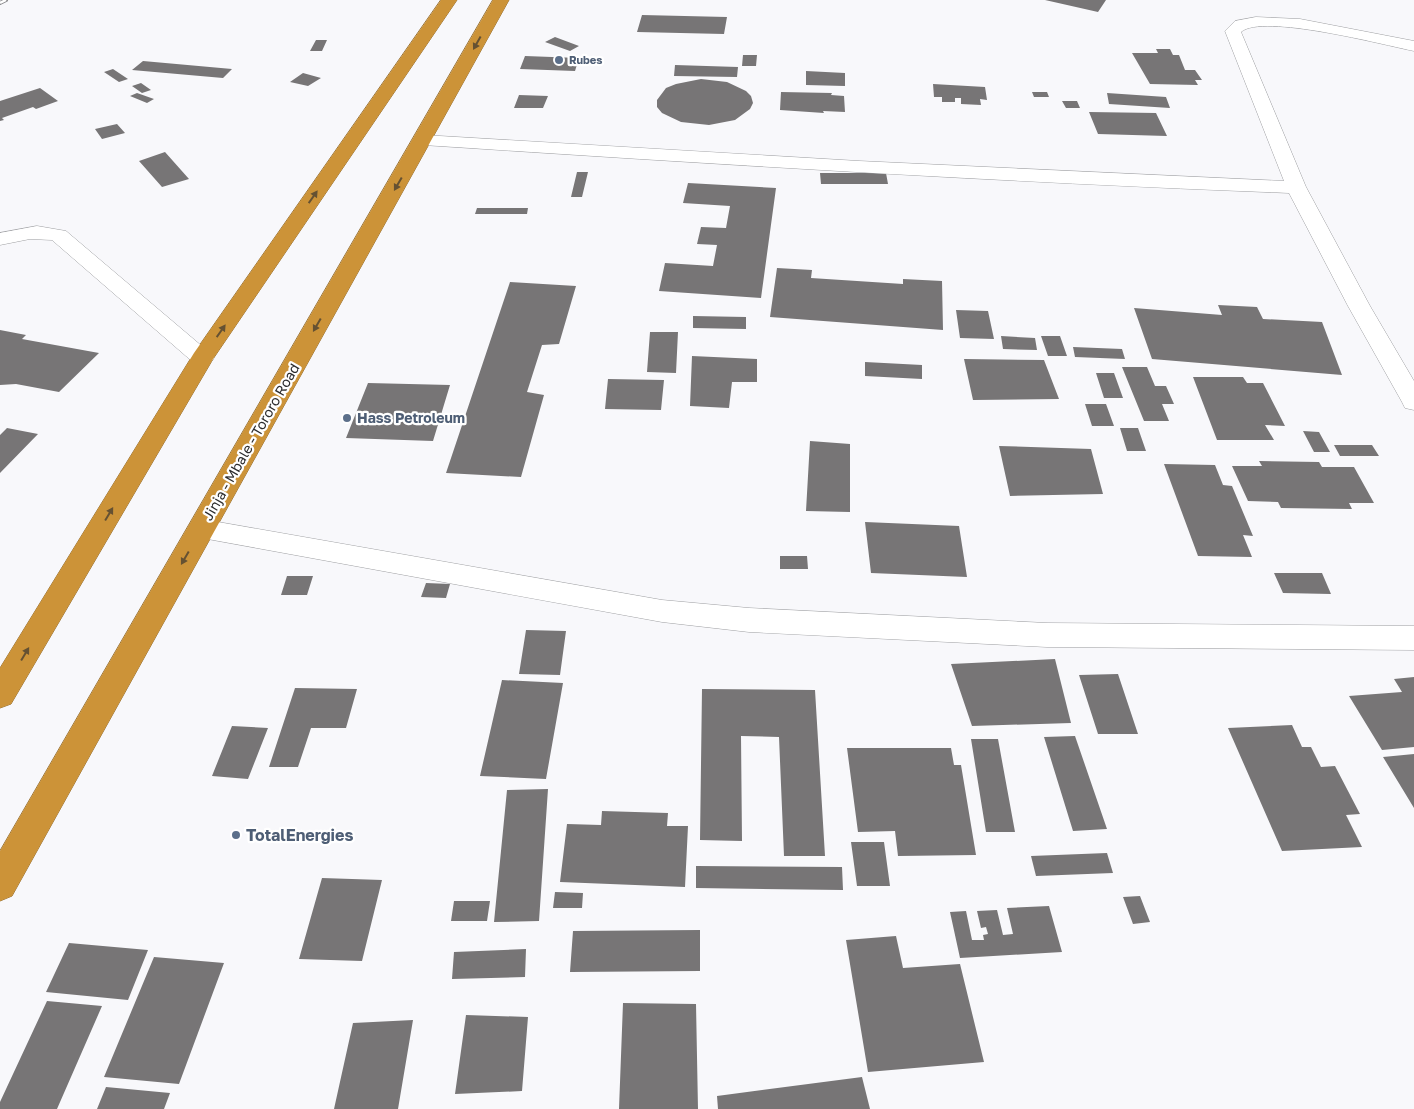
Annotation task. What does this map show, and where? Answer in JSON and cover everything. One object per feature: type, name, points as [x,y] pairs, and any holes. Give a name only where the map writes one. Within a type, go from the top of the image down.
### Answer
[{"type":"highway","points":[[0,696],[202,358],[449,0]]},
{"type":"highway","name":"Jinja - Mbale - Tororo Road","points":[[0,884],[501,0]]},
{"type":"street","points":[[1414,46],[1287,22],[1259,20],[1241,24],[1233,31],[1296,187],[1359,306],[1414,402]]},
{"type":"street","points":[[423,140],[907,170],[1296,187]]},
{"type":"street","points":[[0,239],[20,233],[44,231],[59,235],[202,358]]},
{"type":"street","points":[[0,254],[20,247],[70,244]]},
{"type":"street","points":[[201,529],[662,611],[749,620],[1047,636],[1414,638]]},
{"type":"building","points":[[1045,0],[1106,0],[1098,12]]},
{"type":"building","points":[[642,15],[727,17],[724,34],[637,32]]},
{"type":"building","points":[[555,37],[579,46],[570,51],[545,42]]},
{"type":"building","points":[[316,40],[327,40],[322,51],[310,51]]},
{"type":"building","points":[[1156,49],[1170,49],[1173,55],[1179,55],[1185,70],[1195,70],[1202,80],[1195,80],[1198,85],[1150,84],[1132,53],[1158,53]]},
{"type":"building","points":[[743,55],[757,55],[756,66],[742,66]]},
{"type":"building","points":[[525,56],[579,58],[575,71],[520,69]]},
{"type":"building","points":[[143,61],[232,69],[223,78],[132,70]]},
{"type":"building","points":[[675,65],[738,67],[737,77],[674,76]]},
{"type":"building","points":[[113,69],[128,79],[119,82],[104,72]]},
{"type":"building","points":[[806,71],[845,73],[845,86],[806,85]]},
{"type":"building","points":[[303,73],[321,78],[308,86],[290,82]]},
{"type":"building","points":[[701,79],[727,82],[746,91],[751,96],[753,103],[750,109],[735,120],[709,125],[681,122],[662,113],[657,107],[657,100],[666,88]]},
{"type":"building","points":[[141,83],[151,90],[142,93],[132,86]]},
{"type":"building","points":[[933,84],[985,87],[987,100],[980,99],[981,105],[961,104],[961,98],[955,98],[955,102],[942,102],[942,97],[934,97]]},
{"type":"building","points":[[40,88],[58,101],[36,109],[33,107],[2,118],[4,120],[0,121],[0,101]]},
{"type":"building","points":[[781,92],[832,93],[831,95],[844,96],[845,112],[823,111],[824,113],[780,110]]},
{"type":"building","points":[[1032,92],[1047,92],[1049,97],[1034,97]]},
{"type":"building","points":[[137,93],[154,99],[147,103],[130,96]]},
{"type":"building","points":[[1107,93],[1166,97],[1170,108],[1109,104]]},
{"type":"building","points":[[519,95],[548,96],[543,108],[514,108]]},
{"type":"building","points":[[1062,101],[1077,101],[1080,108],[1066,108]]},
{"type":"building","points":[[1089,112],[1156,113],[1167,136],[1098,134]]},
{"type":"building","points":[[117,124],[125,133],[102,139],[95,129]]},
{"type":"building","points":[[165,152],[189,179],[162,187],[139,161]]},
{"type":"building","points":[[577,172],[588,172],[582,197],[571,197]]},
{"type":"building","points":[[820,173],[886,173],[888,184],[821,184]]},
{"type":"building","points":[[688,183],[776,188],[761,298],[659,291],[665,263],[713,266],[717,245],[697,244],[701,227],[726,228],[730,206],[683,203]]},
{"type":"building","points":[[477,208],[528,208],[527,214],[475,214]]},
{"type":"building","points":[[777,268],[812,270],[811,278],[903,284],[903,279],[942,281],[943,330],[770,317]]},
{"type":"building","points":[[510,282],[576,286],[559,344],[542,345],[527,392],[544,395],[521,477],[446,473]]},
{"type":"building","points":[[1218,305],[1257,307],[1263,319],[1322,322],[1342,375],[1152,359],[1134,308],[1222,315]]},
{"type":"building","points":[[956,310],[988,311],[994,339],[960,338]]},
{"type":"building","points":[[693,316],[746,317],[746,329],[693,328]]},
{"type":"building","points":[[0,330],[26,335],[22,339],[99,353],[59,392],[16,384],[0,385]]},
{"type":"building","points":[[650,332],[678,332],[676,373],[647,372]]},
{"type":"building","points":[[1001,336],[1035,338],[1037,350],[1003,349]]},
{"type":"building","points":[[1041,336],[1060,336],[1067,356],[1048,356]]},
{"type":"building","points":[[1073,347],[1122,349],[1125,359],[1075,357]]},
{"type":"building","points":[[692,356],[757,359],[757,382],[732,382],[729,408],[690,406]]},
{"type":"building","points":[[964,359],[1044,360],[1059,399],[973,400]]},
{"type":"building","points":[[865,362],[922,365],[922,379],[865,376]]},
{"type":"building","points":[[1122,367],[1147,367],[1155,386],[1166,386],[1174,404],[1162,404],[1169,421],[1144,421]]},
{"type":"building","points":[[1096,373],[1114,373],[1123,398],[1104,398]]},
{"type":"building","points":[[1193,377],[1243,377],[1247,383],[1263,383],[1285,426],[1265,425],[1274,440],[1217,440]]},
{"type":"building","points":[[608,379],[664,380],[661,410],[605,409]]},
{"type":"building","points":[[368,383],[450,385],[433,441],[346,438]]},
{"type":"building","points":[[1085,404],[1106,404],[1114,426],[1092,426]]},
{"type":"building","points":[[7,428],[38,434],[0,473],[0,435]]},
{"type":"building","points":[[1120,428],[1138,428],[1146,451],[1127,451]]},
{"type":"building","points":[[1303,431],[1319,432],[1330,452],[1314,452]]},
{"type":"building","points":[[810,441],[850,444],[850,512],[806,511]]},
{"type":"building","points":[[1334,445],[1372,445],[1379,456],[1340,456]]},
{"type":"building","points":[[999,446],[1091,449],[1103,494],[1010,496]]},
{"type":"building","points":[[1259,461],[1319,462],[1322,467],[1354,467],[1374,503],[1349,503],[1352,509],[1281,508],[1278,502],[1248,501],[1232,466],[1262,466]]},
{"type":"building","points":[[1164,464],[1215,465],[1223,485],[1232,486],[1253,536],[1243,535],[1252,557],[1198,556]]},
{"type":"building","points":[[865,522],[959,526],[967,577],[871,573]]},
{"type":"building","points":[[780,556],[807,556],[808,569],[780,569]]},
{"type":"building","points":[[1274,573],[1322,573],[1331,594],[1283,593]]},
{"type":"building","points":[[287,576],[313,576],[307,595],[281,595]]},
{"type":"building","points":[[426,583],[450,584],[446,598],[421,597]]},
{"type":"building","points":[[526,630],[566,631],[560,675],[519,674]]},
{"type":"building","points":[[1055,659],[1071,723],[972,726],[951,664]]},
{"type":"building","points":[[1118,674],[1138,734],[1098,734],[1079,675]]},
{"type":"building","points":[[1414,677],[1414,747],[1382,750],[1349,696],[1402,692],[1394,679]]},
{"type":"building","points":[[502,680],[563,683],[546,779],[480,776]]},
{"type":"building","points":[[295,688],[357,689],[346,728],[311,728],[298,767],[269,767]]},
{"type":"building","points":[[702,689],[815,690],[825,856],[784,856],[779,737],[741,736],[742,841],[700,840]]},
{"type":"building","points":[[1292,725],[1302,747],[1311,747],[1321,767],[1335,766],[1360,814],[1346,815],[1362,847],[1282,851],[1228,728]]},
{"type":"building","points":[[232,726],[268,728],[248,779],[212,776]]},
{"type":"building","points":[[1075,736],[1107,829],[1073,831],[1044,737]]},
{"type":"building","points":[[971,739],[998,739],[1015,832],[986,832]]},
{"type":"building","points":[[847,748],[951,748],[954,765],[961,765],[976,855],[898,856],[895,831],[858,832]]},
{"type":"building","points":[[1414,754],[1414,808],[1383,757]]},
{"type":"building","points":[[548,789],[539,921],[494,922],[507,790]]},
{"type":"building","points":[[602,811],[668,813],[667,826],[688,826],[685,887],[560,882],[567,824],[601,825]]},
{"type":"building","points":[[851,842],[884,842],[890,886],[857,886]]},
{"type":"building","points":[[1107,853],[1113,873],[1036,876],[1031,856]]},
{"type":"building","points":[[696,866],[842,867],[843,890],[696,888]]},
{"type":"building","points":[[322,878],[382,880],[362,961],[299,959]]},
{"type":"building","points":[[555,892],[583,893],[582,908],[553,908]]},
{"type":"building","points":[[1140,896],[1150,922],[1133,924],[1123,897]]},
{"type":"building","points":[[454,901],[490,901],[487,921],[451,921]]},
{"type":"building","points":[[1049,906],[1062,952],[960,958],[950,912],[966,911],[972,940],[984,940],[983,935],[988,934],[986,927],[981,928],[977,911],[997,910],[1003,935],[1013,934],[1007,908]]},
{"type":"building","points":[[700,930],[700,971],[570,972],[573,931]]},
{"type":"building","points":[[896,936],[903,968],[960,964],[984,1062],[868,1072],[846,940]]},
{"type":"building","points":[[69,943],[148,950],[128,1000],[46,992]]},
{"type":"building","points":[[526,949],[525,977],[452,979],[454,952]]},
{"type":"building","points":[[154,957],[224,963],[179,1084],[104,1077]]},
{"type":"building","points":[[47,1001],[102,1006],[57,1109],[0,1109],[0,1102]]},
{"type":"building","points":[[623,1003],[696,1004],[698,1109],[619,1109]]},
{"type":"building","points":[[466,1015],[528,1017],[522,1091],[455,1094]]},
{"type":"building","points":[[413,1020],[398,1109],[334,1109],[353,1023]]},
{"type":"building","points":[[862,1077],[870,1109],[718,1109],[717,1096]]},
{"type":"building","points":[[106,1087],[170,1093],[164,1109],[97,1109]]},
{"type":"railway","points":[[0,3],[6,0]]},
{"type":"place","name":"Rubes","points":[[559,60]]},
{"type":"place","name":"Hass Petroleum","points":[[347,418]]},
{"type":"place","name":"TotalEnergies","points":[[236,835]]}]
